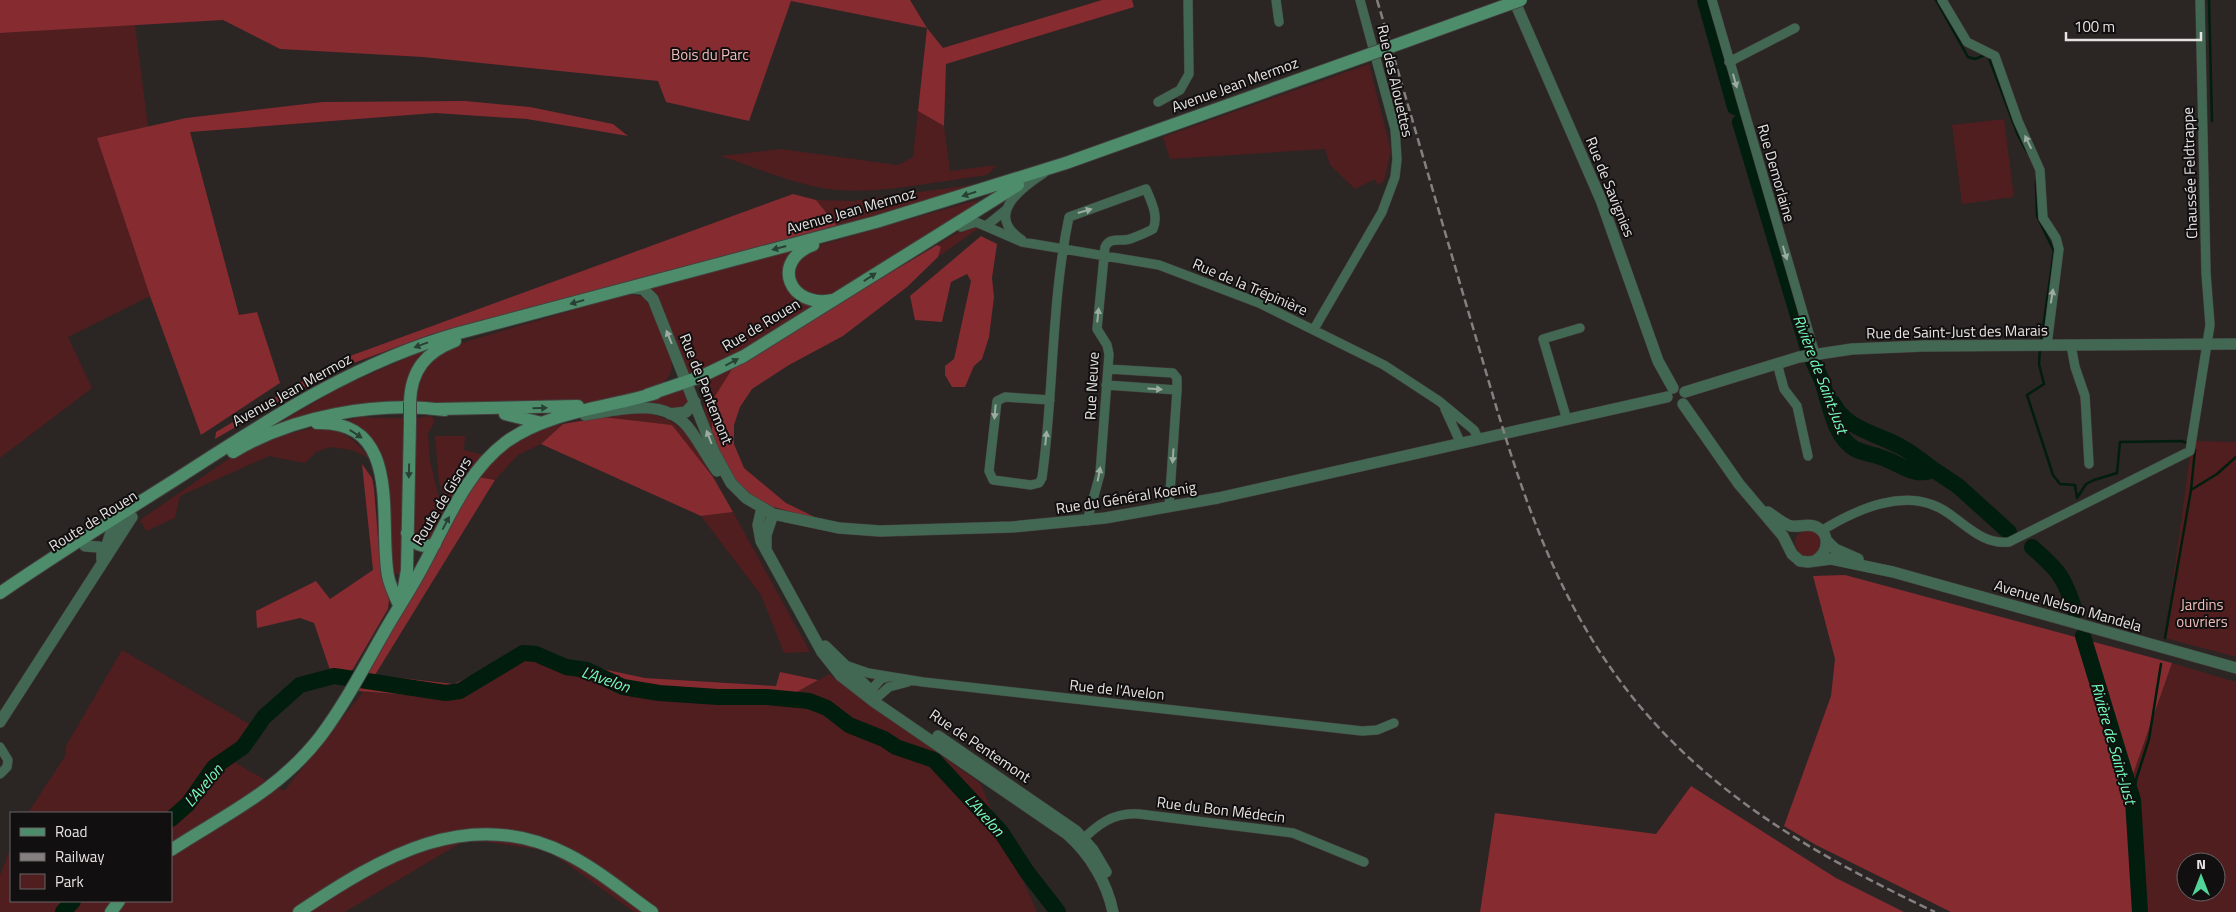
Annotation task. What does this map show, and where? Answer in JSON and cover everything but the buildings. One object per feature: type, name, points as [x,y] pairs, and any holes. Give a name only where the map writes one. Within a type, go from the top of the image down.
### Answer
[{"type":"main road","name":"Avenue Jean Mermoz","points":[[200,468],[284,409],[358,370],[444,337],[848,230],[1066,163],[1521,0]]},
{"type":"main road","name":"Rue de Rouen","points":[[438,410],[570,407],[656,393],[687,382],[744,356],[998,196],[1048,170],[1066,163]]},
{"type":"main road","points":[[835,300],[817,302],[802,297],[792,285],[790,269],[794,256],[802,250],[848,230]]},
{"type":"main road","points":[[388,573],[396,582],[410,583],[408,533],[410,402],[415,374],[430,354],[450,343],[528,316]]},
{"type":"main road","name":"Route de Gisors","points":[[172,849],[245,806],[277,782],[307,753],[344,702],[400,605],[410,583],[435,544],[465,488],[482,463],[508,440],[548,421],[656,393]]},
{"type":"main road","points":[[200,468],[259,437],[296,423],[352,412],[438,410],[504,414],[548,421]]},
{"type":"main road","points":[[259,437],[298,426],[327,423],[353,431],[370,445],[376,454],[381,471],[388,573],[400,605]]},
{"type":"main road","name":"Route de Rouen","points":[[0,595],[200,468]]},
{"type":"main road","name":"Route de Rouen","points":[[0,595],[112,529],[128,514]]},
{"type":"main road","points":[[408,533],[412,540],[420,545],[428,547],[435,544]]},
{"type":"main road","points":[[299,912],[348,882],[411,850],[442,838],[480,833],[520,837],[561,851],[588,866],[652,912]]},
{"type":"street","points":[[1158,102],[1180,90],[1189,74],[1188,0]]},
{"type":"street","points":[[1276,0],[1278,22]]},
{"type":"street","name":"Rue des Alouettes","points":[[1314,329],[1382,212],[1395,177],[1397,149],[1393,119],[1360,0]]},
{"type":"street","name":"Rue de Savignies","points":[[1514,0],[1601,200],[1670,392]]},
{"type":"street","name":"Rue Demorlaine","points":[[1712,0],[1798,295],[1811,354]]},
{"type":"street","points":[[1942,0],[1967,42],[1995,56],[2018,121],[2040,170],[2044,218],[2056,238],[2059,249],[2048,345]]},
{"type":"street","name":"Chaussée Feldtrappe","points":[[1824,535],[1862,509],[1890,502],[1912,502],[1941,509],[1991,542],[2013,541],[2190,451],[2210,325],[2206,272],[2200,0]]},
{"type":"street","points":[[1729,62],[1795,28]]},
{"type":"street","points":[[986,226],[1007,209],[1016,193],[1048,170]]},
{"type":"street","points":[[1050,400],[1005,397],[996,401],[990,471],[993,480],[1031,485],[1041,481],[1050,400],[1064,249],[1071,216],[1146,189],[1154,210],[1154,228],[1128,240],[1118,239],[1108,243],[1105,255]]},
{"type":"street","name":"Rue de la Trépinière","points":[[1007,209],[1010,228],[1017,236],[1029,243]]},
{"type":"street","name":"Rue de la Trépinière","points":[[924,242],[968,223],[978,222],[1016,240],[1168,267],[1259,303],[1377,361],[1442,405],[1474,430],[1479,440]]},
{"type":"street","name":"Rue Neuve","points":[[1087,521],[1100,474],[1108,369],[1109,349],[1097,329],[1105,255]]},
{"type":"street","name":"Rue de Pentemont","points":[[624,288],[643,289],[653,299],[722,470],[741,494],[773,514],[765,538],[768,553]]},
{"type":"street","points":[[1567,420],[1543,339],[1580,328]]},
{"type":"street","name":"Rue de Saint-Just des Marais","points":[[1684,398],[1777,363],[1811,354],[1900,347],[2236,344]]},
{"type":"street","points":[[2071,345],[2077,376],[2085,396],[2089,464]]},
{"type":"street","points":[[1777,363],[1784,389],[1797,406],[1808,456]]},
{"type":"street","points":[[1108,369],[1173,373],[1178,378],[1169,507]]},
{"type":"street","points":[[1106,385],[1177,390]]},
{"type":"street","points":[[1479,440],[1567,420],[1680,388],[1684,398],[1751,499],[1783,536],[1793,556],[1800,560],[1815,561],[1823,554],[1824,535],[1812,525],[1787,525],[1751,499]]},
{"type":"street","points":[[1670,392],[1668,402],[1674,406],[1684,398]]},
{"type":"street","points":[[548,421],[641,408],[670,414],[686,412],[695,402]]},
{"type":"street","name":"Rue de la Trépinière","points":[[1442,405],[1461,444]]},
{"type":"street","points":[[670,414],[687,426],[723,479],[741,494]]},
{"type":"street","name":"Rue du Général Koenig","points":[[773,514],[821,525],[880,530],[1032,527],[1087,521],[1169,507],[1479,440]]},
{"type":"street","name":"Rue de Pentemont","points":[[762,508],[758,532],[822,652],[832,667],[846,681],[874,696],[1081,841],[1102,881],[1115,912]]},
{"type":"street","points":[[0,722],[101,563],[128,514]]},
{"type":"street","points":[[1790,548],[1792,534],[1802,526]]},
{"type":"street","points":[[101,563],[112,529]]},
{"type":"street","name":"Avenue Nelson Mandela","points":[[1824,535],[1835,549],[1893,572]]},
{"type":"street","points":[[85,546],[99,548],[102,551],[101,563]]},
{"type":"street","name":"Avenue Nelson Mandela","points":[[1815,561],[1831,559],[1893,572],[2236,668]]},
{"type":"street","name":"Rue de Pentemont","points":[[804,618],[838,661],[874,696]]},
{"type":"street","name":"Rue de l'Avelon","points":[[838,661],[859,671],[923,682],[1362,731],[1378,730],[1394,722]]},
{"type":"street","points":[[874,696],[878,681],[889,677]]},
{"type":"street","points":[[874,696],[895,684],[923,682]]},
{"type":"street","points":[[0,747],[8,760],[7,767],[0,774]]},
{"type":"street","name":"Rue du Bon Médecin","points":[[1081,841],[1113,817],[1139,814],[1293,833],[1364,862]]},
{"type":"green space","name":"Bois du Parc","points":[[0,0],[910,0],[927,28],[791,1],[749,121],[666,102],[658,81],[423,57],[280,49],[223,20],[0,33]]},
{"type":"green space","points":[[1102,0],[1132,0],[1134,7],[946,64],[944,126],[918,111],[927,28],[943,48]]},
{"type":"green space","points":[[135,25],[148,127],[97,138],[150,296],[68,337],[92,388],[0,458],[0,33]]},
{"type":"green space","points":[[1369,64],[1391,151],[1384,181],[1378,185],[1375,179],[1355,189],[1330,165],[1325,149],[1170,159],[1163,137]]},
{"type":"green space","points":[[465,101],[530,107],[613,124],[628,136],[527,119],[435,113],[190,132],[239,315],[257,312],[280,383],[201,435],[150,296],[97,138],[186,118],[323,102]]},
{"type":"green space","points":[[918,111],[944,126],[950,171],[997,165],[987,175],[904,187],[860,191],[822,188],[796,182],[720,156],[781,149],[898,165],[913,157]]},
{"type":"green space","points":[[2004,119],[2014,197],[1962,204],[1952,125]]},
{"type":"green space","points":[[972,185],[967,191],[838,227],[816,200],[853,201]]},
{"type":"green space","points":[[793,194],[816,200],[838,227],[432,334],[332,371],[215,439],[216,432],[339,360]]},
{"type":"green space","points":[[977,200],[976,204],[832,295],[807,294],[795,280],[796,261],[817,246]]},
{"type":"green space","points":[[969,226],[979,228],[938,257],[941,247],[937,245]]},
{"type":"green space","points":[[981,236],[997,244],[992,278],[994,297],[989,337],[982,359],[974,366],[965,387],[952,387],[945,375],[945,366],[954,359],[971,281],[967,274],[951,282],[942,322],[915,320],[910,296]]},
{"type":"green space","points":[[937,245],[941,247],[938,257],[907,287],[843,336],[789,365],[752,389],[740,407],[734,425],[734,444],[744,468],[786,503],[821,520],[773,507],[753,496],[731,475],[712,436],[712,401],[734,366]]},
{"type":"green space","points":[[793,250],[785,275],[816,306],[734,355],[690,376],[652,288]]},
{"type":"green space","points":[[628,294],[644,297],[659,324],[668,346],[672,366],[670,374],[656,387],[629,395],[552,405],[415,406],[419,375],[440,352],[468,341]]},
{"type":"green space","points":[[434,346],[419,358],[411,371],[405,405],[279,426],[277,424],[341,387]]},
{"type":"green space","points":[[734,366],[712,436],[703,403],[705,382]]},
{"type":"green space","points":[[687,389],[688,403],[678,411],[650,402],[652,399]]},
{"type":"green space","points":[[639,412],[667,419],[677,425],[699,452],[713,477],[672,425],[603,417]]},
{"type":"green space","points":[[431,416],[435,421],[428,433],[430,461],[444,517],[430,540],[417,539],[412,529],[415,418]]},
{"type":"green space","points":[[359,417],[404,418],[402,575],[393,573],[386,483],[346,421]]},
{"type":"green space","points":[[603,417],[672,425],[713,477],[733,512],[701,516],[541,444],[563,424]]},
{"type":"green space","points":[[563,424],[541,444],[518,455],[495,480],[478,477],[506,450],[525,436]]},
{"type":"green space","points":[[313,428],[331,430],[345,435],[357,444],[369,458],[352,450],[330,447],[316,452],[305,463],[269,456],[180,496],[175,518],[146,531],[140,520],[237,453],[280,436]]},
{"type":"green space","points":[[435,436],[465,436],[464,450],[485,455],[449,504],[439,483]]},
{"type":"green space","name":"Jardins ouvriers","points":[[2192,441],[2236,442],[2236,657],[2165,638]]},
{"type":"green space","points":[[362,464],[372,478],[374,488],[381,576],[389,600],[388,609],[350,674],[330,670],[314,623],[300,618],[257,628],[256,611],[316,581],[330,599],[373,570]]},
{"type":"green space","points":[[478,477],[495,480],[375,675],[454,684],[529,647],[565,661],[645,678],[776,686],[780,672],[818,680],[783,700],[640,693],[529,657],[462,699],[357,691]]},
{"type":"green space","points":[[733,512],[810,652],[784,653],[761,595],[701,516]]},
{"type":"green space","points":[[1808,530],[1817,534],[1821,543],[1817,552],[1808,556],[1799,552],[1795,543],[1799,534]]},
{"type":"green space","points":[[1845,575],[2172,663],[2131,780],[2127,810],[2137,912],[1951,912],[1816,845],[1784,826],[1831,696],[1835,659],[1813,576]]},
{"type":"green space","points":[[122,650],[251,725],[229,759],[284,791],[363,692],[462,699],[529,657],[640,693],[783,700],[829,674],[980,783],[1037,912],[634,912],[549,851],[467,839],[345,912],[0,912],[0,875],[10,850],[10,902],[172,902],[172,812],[29,812],[65,756],[66,746]]},
{"type":"green space","points":[[2172,663],[2236,682],[2236,912],[2137,912],[2127,810],[2131,780]]},
{"type":"green space","points":[[1691,786],[1836,878],[1904,912],[1480,912],[1495,813],[1656,834]]},
{"type":"waterway","name":"Rivière de Saint-Just","points":[[1705,0],[1735,107]]},
{"type":"waterway","points":[[1936,0],[1968,57],[1975,59],[1985,55]]},
{"type":"waterway","points":[[2209,0],[2212,121]]},
{"type":"waterway","points":[[1989,58],[2018,135],[2027,152]]},
{"type":"waterway","name":"Rivière de Saint-Just","points":[[1740,122],[1808,349],[1823,384],[1837,429],[1842,437],[1855,449],[1884,458],[1910,470],[1916,472],[1934,470],[1958,486],[2009,532]]},
{"type":"waterway","points":[[2036,181],[2037,216],[2054,251],[2041,342]]},
{"type":"waterway","points":[[2040,348],[2039,364],[2044,384],[2027,395],[2053,475],[2060,484],[2075,485],[2077,498],[2086,484],[2117,473],[2120,442],[2181,441],[2187,443]]},
{"type":"waterway","points":[[1833,403],[1839,412],[1855,425],[1903,448],[1934,470]]},
{"type":"waterway","points":[[2191,490],[2195,450]]},
{"type":"waterway","points":[[2165,638],[2191,490],[2217,474],[2236,457]]},
{"type":"waterway","name":"Rivière de Saint-Just","points":[[2032,547],[2060,575],[2075,611]]},
{"type":"waterway","name":"Rivière de Saint-Just","points":[[2083,636],[2133,800],[2140,912]]},
{"type":"waterway","name":"L'Avelon","points":[[172,818],[188,804],[214,767],[243,747],[264,717],[300,685],[334,676],[446,693],[460,691],[523,653],[536,654],[566,667],[587,670],[623,687],[659,693],[718,697],[767,697],[809,701],[827,708],[849,725],[884,739],[896,747],[934,760],[1001,832],[1027,872],[1058,912]]},
{"type":"waterway","points":[[2133,800],[2136,780],[2149,739],[2161,664]]},
{"type":"waterway","name":"L'Avelon","points":[[63,912],[72,902]]},
{"type":"railway","points":[[1377,0],[1502,426],[1520,480],[1539,534],[1562,585],[1589,635],[1621,683],[1660,729],[1690,759],[1722,786],[1755,811],[1824,855],[1935,912]]}]
